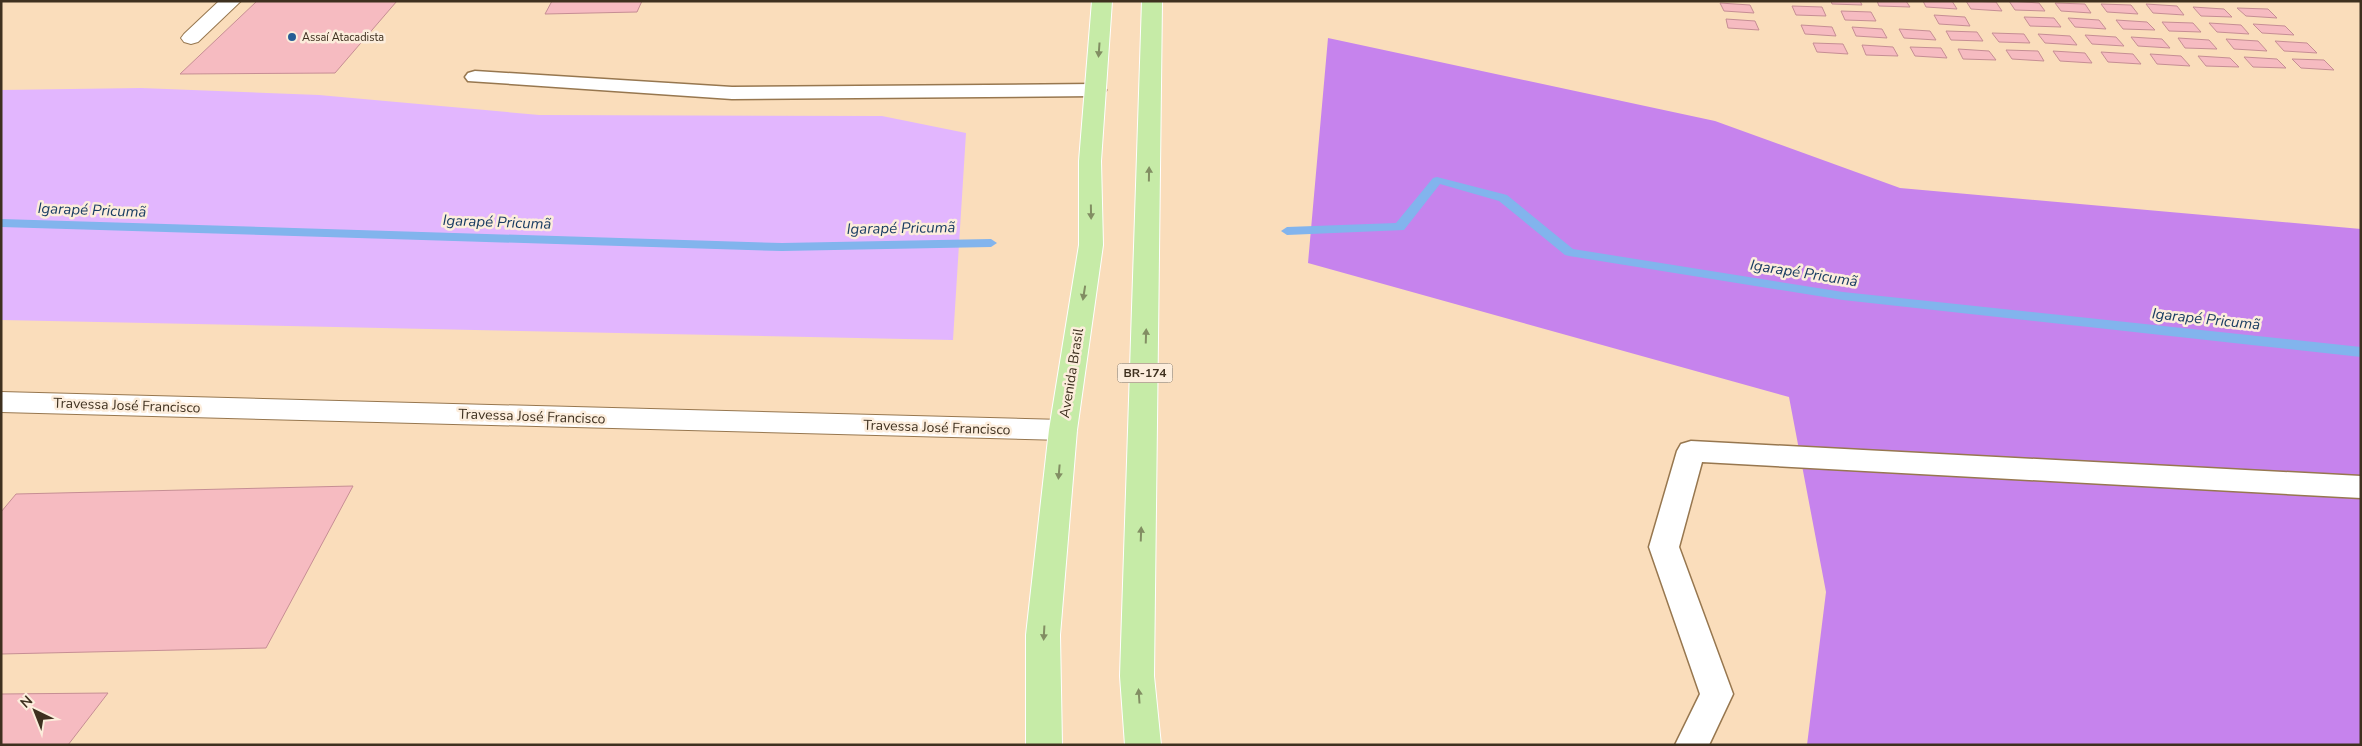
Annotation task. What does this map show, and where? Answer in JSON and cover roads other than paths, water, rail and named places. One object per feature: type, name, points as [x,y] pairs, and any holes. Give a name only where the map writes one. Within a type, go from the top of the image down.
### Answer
[{"type":"highway","name":"Avenida Brasil","points":[[1044,745],[1043,635],[1063,430],[1091,245],[1090,161],[1102,1]]},
{"type":"highway","name":"BR-174","points":[[1142,745],[1137,676],[1152,1]]},
{"type":"street","points":[[191,38],[231,1]]},
{"type":"street","name":"Travessa José Francisco","points":[[1,402],[1063,430]]},
{"type":"lane","points":[[475,77],[732,93],[1096,90]]},
{"type":"lane","points":[[1692,745],[1717,694],[1664,547],[1692,451],[2361,487]]},
{"type":"waterway","name":"Igarapé Pricumã","points":[[1287,231],[1400,227],[1437,180],[1503,198],[1569,252],[1843,296],[2361,352]]},
{"type":"waterway","name":"Igarapé Pricumã","points":[[1,223],[782,247],[991,243]]},
{"type":"place","name":"Assaí Atacadista","points":[[292,37]]}]
